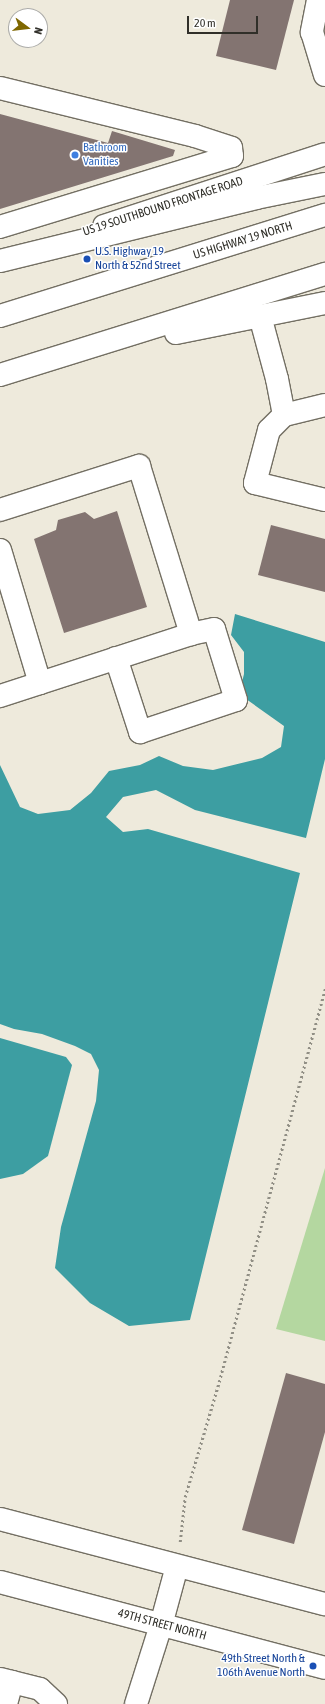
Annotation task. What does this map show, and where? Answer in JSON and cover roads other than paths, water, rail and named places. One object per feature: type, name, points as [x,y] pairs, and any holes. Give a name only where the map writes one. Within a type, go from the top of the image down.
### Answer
[{"type":"main road","points":[[318,0],[312,32],[325,75]]},
{"type":"main road","points":[[0,88],[195,136],[231,148],[232,156],[0,227]]},
{"type":"main road","name":"US 19 SOUTHBOUND FRONTAGE ROAD","points":[[0,260],[325,154]]},
{"type":"main road","points":[[0,260],[248,200],[325,184]]},
{"type":"main road","name":"US HIGHWAY 19 NORTH","points":[[0,316],[325,215]]},
{"type":"main road","points":[[0,375],[325,274]]},
{"type":"main road","points":[[63,355],[325,303]]},
{"type":"main road","points":[[260,316],[284,415]]},
{"type":"main road","points":[[325,405],[284,415],[269,430],[255,483],[325,500]]},
{"type":"main road","points":[[0,510],[139,466],[191,634]]},
{"type":"main road","points":[[0,550],[40,683]]},
{"type":"main road","points":[[0,696],[116,658],[191,634],[214,629],[236,700],[140,732],[116,658]]},
{"type":"main road","points":[[0,1519],[325,1604]]},
{"type":"main road","points":[[136,1704],[161,1625],[177,1566]]},
{"type":"main road","name":"49TH STREET NORTH","points":[[0,1582],[325,1668]]},
{"type":"main road","points":[[6,1704],[6,1681],[40,1689],[56,1704]]},
{"type":"water","points":[[235,614],[325,642],[325,759],[306,838],[195,810],[156,790],[123,797],[106,817],[123,832],[148,829],[300,873],[190,1320],[129,1326],[90,1303],[55,1268],[61,1227],[96,1101],[99,1070],[91,1054],[75,1046],[42,1034],[14,1029],[0,1024],[0,765],[20,807],[38,814],[70,810],[91,793],[109,771],[140,765],[159,756],[183,766],[213,770],[262,758],[281,747],[284,726],[239,694],[244,674],[244,652],[231,635]]},
{"type":"water","points":[[0,1038],[66,1057],[72,1065],[48,1156],[23,1174],[0,1179]]},
{"type":"place","name":"Bathroom Vanities","points":[[75,155]]},
{"type":"place","name":"U.S. Highway 19 North & 52nd Street","points":[[87,259]]},
{"type":"place","name":"49th Street North & 106th Avenue North","points":[[313,1666]]}]
